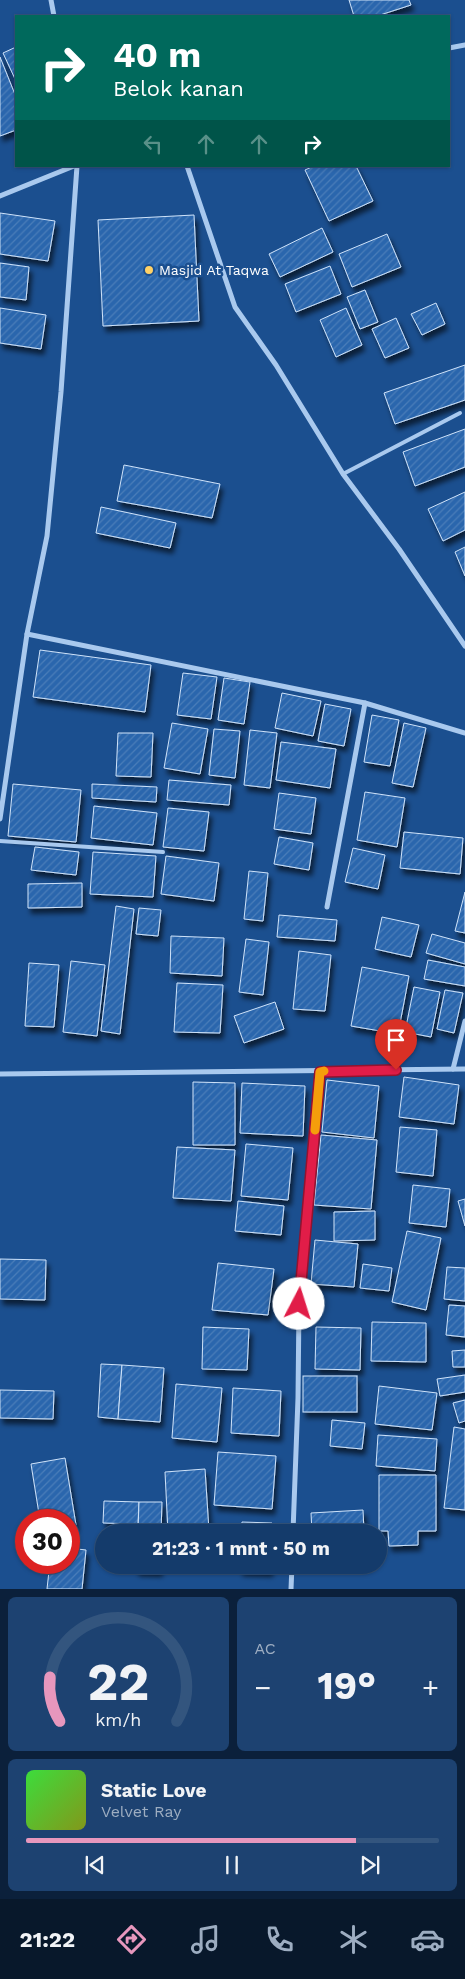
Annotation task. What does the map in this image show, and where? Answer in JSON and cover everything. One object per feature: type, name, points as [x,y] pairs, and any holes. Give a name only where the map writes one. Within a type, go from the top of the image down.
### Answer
[{"type":"street","points":[[51,0],[54,15]]},
{"type":"street","points":[[450,48],[465,45]]},
{"type":"street","points":[[0,196],[73,167]]},
{"type":"street","points":[[0,819],[27,634],[46,536],[61,392],[76,167]]},
{"type":"street","points":[[188,167],[235,307],[276,365],[343,474],[399,549],[465,646]]},
{"type":"street","points":[[27,634],[364,703],[465,733]]},
{"type":"street","points":[[326,908],[364,703]]},
{"type":"street","points":[[453,1069],[465,1021]]},
{"type":"street","points":[[0,1074],[465,1069]]},
{"type":"street","points":[[293,1524],[299,1304],[320,1072]]},
{"type":"street","points":[[291,1589],[292,1574]]},
{"type":"lane","points":[[343,474],[460,413]]},
{"type":"lane","points":[[0,841],[163,852]]},
{"type":"building","points":[[349,0],[409,0],[411,5],[380,15],[354,15]]},
{"type":"building","points":[[15,47],[15,79],[3,53]]},
{"type":"building","points":[[0,57],[15,94],[15,130],[0,136]]},
{"type":"building","points":[[312,167],[356,167],[373,201],[329,221],[305,170]]},
{"type":"building","points":[[0,213],[55,221],[48,261],[0,254]]},
{"type":"building","name":"Masjid At Taqwa","points":[[194,215],[199,321],[103,326],[98,220]]},
{"type":"building","points":[[322,228],[333,252],[280,277],[269,254]]},
{"type":"building","points":[[387,234],[401,267],[352,287],[339,254]]},
{"type":"building","points":[[0,263],[29,267],[26,300],[0,297]]},
{"type":"building","points":[[330,266],[341,294],[296,312],[285,284]]},
{"type":"building","points":[[365,290],[378,322],[360,329],[347,297]]},
{"type":"building","points":[[436,303],[445,324],[422,335],[411,314]]},
{"type":"building","points":[[0,308],[46,315],[41,349],[0,343]]},
{"type":"building","points":[[346,308],[362,345],[336,357],[320,320]]},
{"type":"building","points":[[396,318],[409,348],[385,358],[372,329]]},
{"type":"building","points":[[465,365],[465,400],[395,424],[384,393]]},
{"type":"building","points":[[465,429],[465,467],[415,486],[403,452]]},
{"type":"building","points":[[124,465],[220,484],[212,518],[117,501]]},
{"type":"building","points":[[465,492],[465,530],[443,541],[428,509]]},
{"type":"building","points":[[101,507],[176,523],[170,548],[96,533]]},
{"type":"building","points":[[465,547],[465,576],[455,552]]},
{"type":"building","points":[[40,650],[151,665],[145,712],[33,697]]},
{"type":"building","points":[[183,673],[217,677],[211,719],[177,715]]},
{"type":"building","points":[[224,678],[250,682],[244,724],[218,720]]},
{"type":"building","points":[[282,693],[321,701],[313,736],[275,728]]},
{"type":"building","points":[[325,704],[351,709],[344,746],[318,741]]},
{"type":"building","points":[[372,715],[399,720],[390,766],[364,762]]},
{"type":"building","points":[[172,723],[208,729],[200,774],[164,768]]},
{"type":"building","points":[[404,723],[426,728],[413,787],[392,783]]},
{"type":"building","points":[[214,729],[240,731],[235,778],[209,775]]},
{"type":"building","points":[[250,730],[277,733],[270,788],[244,785]]},
{"type":"building","points":[[118,733],[153,733],[151,777],[116,776]]},
{"type":"building","points":[[281,742],[336,749],[330,788],[276,780]]},
{"type":"building","points":[[169,780],[231,785],[229,805],[167,800]]},
{"type":"building","points":[[13,784],[81,790],[76,842],[8,836]]},
{"type":"building","points":[[92,784],[157,787],[156,802],[92,798]]},
{"type":"building","points":[[365,792],[405,798],[397,847],[357,840]]},
{"type":"building","points":[[279,793],[316,798],[311,834],[274,829]]},
{"type":"building","points":[[94,806],[157,813],[153,845],[91,838]]},
{"type":"building","points":[[168,808],[209,812],[204,851],[163,847]]},
{"type":"building","points":[[404,832],[463,838],[460,874],[400,868]]},
{"type":"building","points":[[279,837],[313,843],[309,870],[274,864]]},
{"type":"building","points":[[35,847],[79,852],[76,875],[31,870]]},
{"type":"building","points":[[353,848],[385,855],[378,889],[345,882]]},
{"type":"building","points":[[93,852],[156,856],[153,897],[90,894]]},
{"type":"building","points":[[166,856],[219,863],[214,901],[161,894]]},
{"type":"building","points":[[249,871],[268,873],[263,921],[244,919]]},
{"type":"building","points":[[82,883],[82,907],[28,908],[28,884]]},
{"type":"building","points":[[465,892],[465,933],[455,931]]},
{"type":"building","points":[[116,906],[134,909],[120,1034],[101,1031]]},
{"type":"building","points":[[139,908],[161,910],[158,936],[136,934]]},
{"type":"building","points":[[279,915],[337,920],[335,941],[277,937]]},
{"type":"building","points":[[382,917],[419,925],[411,957],[375,949]]},
{"type":"building","points":[[432,934],[465,943],[465,964],[426,953]]},
{"type":"building","points":[[171,936],[224,938],[222,976],[170,973]]},
{"type":"building","points":[[246,939],[269,942],[263,995],[239,992]]},
{"type":"building","points":[[299,951],[331,955],[325,1011],[293,1009]]},
{"type":"building","points":[[428,960],[465,967],[465,986],[424,979]]},
{"type":"building","points":[[71,961],[105,965],[97,1036],[63,1032]]},
{"type":"building","points":[[29,963],[59,965],[54,1027],[25,1026]]},
{"type":"building","points":[[362,967],[409,976],[398,1034],[351,1026]]},
{"type":"building","points":[[177,983],[223,985],[220,1033],[174,1032]]},
{"type":"building","points":[[414,987],[440,992],[431,1037],[405,1032]]},
{"type":"building","points":[[445,990],[463,993],[454,1033],[437,1029]]},
{"type":"building","points":[[275,1002],[284,1029],[244,1043],[234,1016]]},
{"type":"building","points":[[404,1077],[459,1085],[454,1124],[399,1117]]},
{"type":"building","points":[[327,1080],[379,1086],[374,1138],[322,1132]]},
{"type":"building","points":[[193,1082],[235,1083],[235,1145],[193,1145]]},
{"type":"building","points":[[242,1083],[305,1086],[303,1136],[240,1133]]},
{"type":"building","points":[[400,1127],[437,1130],[433,1176],[396,1172]]},
{"type":"building","points":[[321,1135],[377,1140],[371,1209],[314,1205]]},
{"type":"building","points":[[246,1144],[293,1148],[288,1200],[241,1196]]},
{"type":"building","points":[[177,1147],[235,1150],[231,1201],[173,1198]]},
{"type":"building","points":[[413,1185],[450,1189],[446,1227],[409,1223]]},
{"type":"building","points":[[465,1199],[465,1226],[458,1201]]},
{"type":"building","points":[[238,1201],[284,1206],[281,1235],[235,1231]]},
{"type":"building","points":[[375,1211],[375,1240],[334,1241],[334,1212]]},
{"type":"building","points":[[407,1231],[441,1238],[426,1310],[392,1302]]},
{"type":"building","points":[[315,1240],[358,1244],[354,1287],[311,1284]]},
{"type":"building","points":[[0,1259],[46,1260],[45,1300],[0,1299]]},
{"type":"building","points":[[218,1263],[274,1269],[268,1315],[212,1310]]},
{"type":"building","points":[[363,1264],[392,1268],[389,1291],[360,1288]]},
{"type":"building","points":[[447,1267],[465,1268],[465,1301],[444,1299]]},
{"type":"building","points":[[449,1305],[465,1306],[465,1337],[446,1335]]},
{"type":"building","points":[[372,1322],[426,1323],[426,1362],[371,1361]]},
{"type":"building","points":[[203,1327],[249,1329],[247,1370],[202,1369]]},
{"type":"building","points":[[316,1327],[361,1328],[360,1370],[315,1369]]},
{"type":"building","points":[[465,1350],[465,1367],[453,1367],[452,1351]]},
{"type":"building","points":[[101,1364],[122,1365],[118,1419],[98,1417]]},
{"type":"building","points":[[122,1365],[164,1368],[160,1422],[118,1419]]},
{"type":"building","points":[[465,1375],[465,1392],[440,1396],[437,1379]]},
{"type":"building","points":[[303,1376],[357,1376],[357,1412],[303,1412]]},
{"type":"building","points":[[176,1384],[222,1388],[217,1442],[172,1438]]},
{"type":"building","points":[[379,1386],[437,1393],[432,1430],[375,1424]]},
{"type":"building","points":[[233,1388],[281,1391],[279,1436],[231,1433]]},
{"type":"building","points":[[0,1390],[54,1391],[53,1419],[0,1418]]},
{"type":"building","points":[[465,1400],[465,1421],[459,1423],[453,1403]]},
{"type":"building","points":[[332,1420],[365,1423],[362,1449],[330,1446]]},
{"type":"building","points":[[454,1427],[465,1429],[465,1510],[444,1508]]},
{"type":"building","points":[[378,1435],[437,1439],[435,1471],[376,1466]]},
{"type":"building","points":[[218,1452],[276,1456],[272,1509],[214,1505]]},
{"type":"building","points":[[65,1458],[73,1509],[38,1509],[31,1464]]},
{"type":"building","points":[[205,1469],[209,1524],[168,1524],[165,1472]]},
{"type":"building","points":[[379,1475],[436,1475],[436,1531],[418,1531],[418,1545],[389,1546],[387,1524],[379,1524]]},
{"type":"building","points":[[104,1501],[139,1502],[138,1524],[103,1523]]},
{"type":"building","points":[[139,1502],[162,1502],[161,1524],[138,1524]]},
{"type":"building","points":[[363,1510],[364,1524],[312,1524],[311,1513]]},
{"type":"building","points":[[242,1522],[272,1523],[272,1524],[242,1524]]},
{"type":"building","points":[[80,1549],[86,1550],[82,1589],[47,1589],[49,1574],[80,1574]]},
{"type":"slow traffic","points":[[315,1130],[320,1072],[324,1071]]},
{"type":"place","name":"Masjid At Taqwa","points":[[149,270]]},
{"type":"route","points":[[299,1304],[320,1072],[396,1070]]}]
